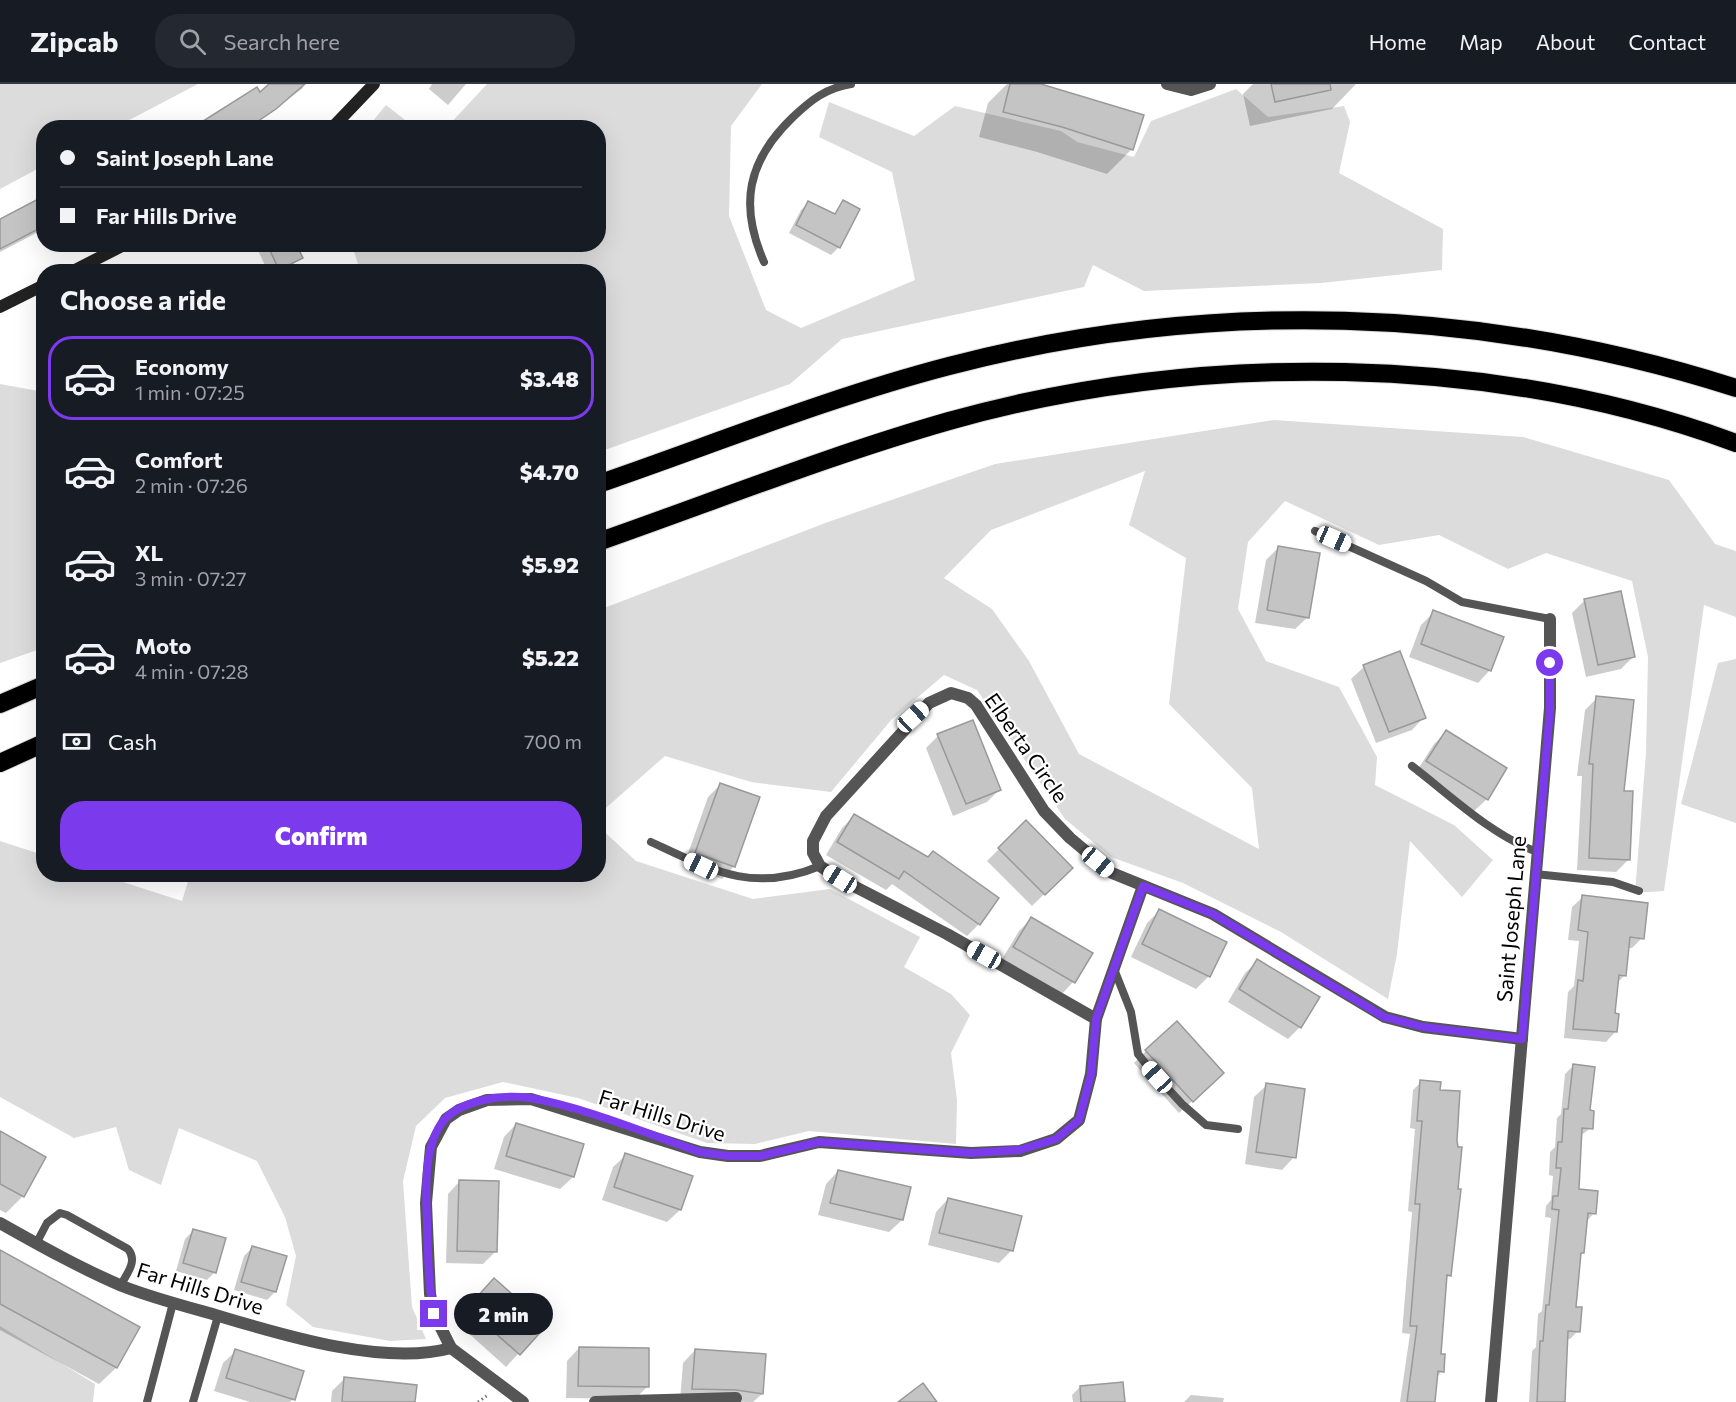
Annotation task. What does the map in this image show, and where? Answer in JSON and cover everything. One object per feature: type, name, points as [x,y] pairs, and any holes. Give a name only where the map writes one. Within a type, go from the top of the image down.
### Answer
[{"type":"highway","points":[[606,481],[815,408],[948,366],[1115,331],[1221,321],[1321,319],[1416,323],[1480,329],[1575,344],[1678,369],[1736,388]]},
{"type":"highway","points":[[606,539],[846,454],[949,421],[1032,401],[1124,384],[1218,375],[1313,371],[1474,382],[1600,405],[1736,443]]},
{"type":"highway","points":[[0,704],[36,688]]},
{"type":"highway","points":[[0,763],[36,747]]},
{"type":"street","points":[[340,120],[374,84]]},
{"type":"street","points":[[1167,84],[1191,90],[1210,84]]},
{"type":"street","points":[[87,264],[110,252]]},
{"type":"street","points":[[0,307],[36,289]]},
{"type":"street","name":"Saint Joseph Lane","points":[[1491,1402],[1550,708],[1550,619]]},
{"type":"street","name":"Elberta Circle","points":[[820,866],[813,853],[813,841],[826,816],[913,717],[929,703],[951,693],[968,698],[976,705],[1044,811],[1070,838],[1112,873],[1213,914],[1384,1017],[1423,1027],[1522,1039]]},
{"type":"street","points":[[820,866],[1096,1019]]},
{"type":"street","name":"Far Hills Drive","points":[[0,1223],[121,1285],[173,1303],[285,1335],[332,1345],[397,1353],[433,1353],[450,1347],[434,1314],[430,1294],[426,1203],[431,1147],[440,1126],[459,1110],[487,1100],[531,1099],[700,1152],[728,1156],[760,1156],[819,1142],[971,1153],[1020,1150],[1056,1139],[1079,1120],[1090,1083],[1096,1019],[1143,886]]},
{"type":"street","points":[[450,1347],[523,1402]]},
{"type":"street","points":[[595,1402],[736,1398]]},
{"type":"lane","points":[[764,262],[753,238],[749,213],[754,174],[764,152],[775,134],[809,102],[822,92],[851,84]]},
{"type":"lane","points":[[1315,531],[1426,581],[1462,602],[1550,619]]},
{"type":"lane","points":[[1412,766],[1492,827],[1520,845],[1537,852]]},
{"type":"lane","points":[[651,842],[718,873],[734,877],[762,878],[803,874],[820,866]]},
{"type":"lane","points":[[1535,874],[1612,882],[1639,891]]},
{"type":"lane","points":[[1113,969],[1131,1012],[1138,1054],[1182,1104],[1206,1125],[1238,1129]]},
{"type":"lane","points":[[37,1242],[53,1216],[60,1213],[67,1215],[128,1249],[133,1255],[133,1261],[121,1285]]},
{"type":"lane","points":[[147,1402],[173,1303]]},
{"type":"lane","points":[[193,1402],[218,1316]]},
{"type":"shaded area","points":[[0,84],[198,84],[129,120],[36,120],[36,170],[0,189]]},
{"type":"shaded area","points":[[487,84],[762,84],[731,126],[729,216],[766,310],[801,328],[915,280],[892,172],[819,137],[829,102],[914,136],[955,106],[1061,131],[1077,142],[1134,157],[1151,121],[1236,89],[1268,117],[1344,106],[1350,122],[1339,173],[1443,229],[1442,270],[1321,283],[1144,291],[1093,265],[1084,287],[842,339],[790,384],[606,450],[606,264],[358,264],[354,252],[606,252],[606,120],[454,120]]},
{"type":"shaded area","points":[[386,105],[405,120],[374,120]]},
{"type":"shaded area","points":[[0,384],[36,391],[36,650],[0,663]]},
{"type":"shaded area","points":[[1274,420],[1523,437],[1669,480],[1715,544],[1736,551],[1736,617],[1704,605],[1664,891],[1635,893],[1646,753],[1648,657],[1632,581],[1546,553],[1508,569],[1439,535],[1379,545],[1285,501],[1248,542],[1238,609],[1266,661],[1339,687],[1377,757],[1375,785],[1454,825],[1493,860],[1462,897],[1410,841],[1397,954],[1388,999],[1281,932],[1183,883],[1111,857],[1065,819],[977,690],[944,675],[892,719],[831,792],[751,782],[665,756],[606,808],[606,607],[828,522],[995,464]],"holes":[[[1145,471],[1129,525],[1186,558],[1169,704],[1252,788],[1259,849],[1079,754],[1029,661],[992,609],[944,578],[991,530]]]},
{"type":"shaded area","points":[[1736,659],[1736,823],[1681,804],[1718,663]]},
{"type":"shaded area","points":[[606,833],[636,861],[753,899],[830,889],[920,937],[904,967],[951,994],[970,1015],[951,1053],[957,1100],[956,1144],[809,1131],[755,1144],[707,1143],[578,1098],[503,1082],[445,1098],[416,1126],[403,1181],[412,1307],[426,1339],[390,1341],[313,1327],[286,1305],[296,1256],[285,1217],[257,1161],[179,1128],[161,1185],[129,1170],[116,1127],[74,1138],[0,1097],[0,841],[36,853],[36,882],[123,882],[182,901],[188,882],[606,882]]},
{"type":"shaded area","points":[[0,1326],[95,1384],[93,1402],[0,1402]]},
{"type":"building","points":[[269,84],[305,84],[260,120],[205,120],[257,87],[260,92]]},
{"type":"building","points":[[1010,84],[1041,84],[1144,115],[1133,150],[1062,127],[1003,112]]},
{"type":"building","points":[[1271,84],[1330,84],[1331,90],[1275,102]]},
{"type":"building","points":[[36,200],[36,230],[0,249],[0,219]]},
{"type":"building","points":[[843,200],[860,209],[840,248],[796,225],[808,201],[835,214]]},
{"type":"building","points":[[271,252],[300,252],[303,258],[291,264],[276,264]]},
{"type":"building","points":[[1278,546],[1320,553],[1309,618],[1267,610]]},
{"type":"building","points":[[1621,591],[1635,657],[1598,665],[1584,599]]},
{"type":"building","points":[[1433,610],[1504,637],[1491,671],[1421,644]]},
{"type":"building","points":[[1400,651],[1426,718],[1389,732],[1363,665]]},
{"type":"building","points":[[1596,696],[1634,700],[1624,791],[1633,791],[1630,860],[1589,858],[1593,764],[1589,764]]},
{"type":"building","points":[[973,720],[1001,790],[966,804],[937,734]]},
{"type":"building","points":[[1446,730],[1507,768],[1488,800],[1426,761]]},
{"type":"building","points":[[720,783],[760,797],[735,867],[695,853]]},
{"type":"building","points":[[854,814],[928,857],[933,851],[999,898],[980,925],[904,871],[899,879],[837,842]]},
{"type":"building","points":[[1026,820],[1073,868],[1045,895],[998,848]]},
{"type":"building","points":[[1582,895],[1648,903],[1644,939],[1630,937],[1626,976],[1619,975],[1615,1013],[1619,1014],[1617,1032],[1573,1029],[1578,980],[1583,981],[1588,932],[1578,930]]},
{"type":"building","points":[[1159,909],[1227,942],[1210,977],[1142,944]]},
{"type":"building","points":[[1031,917],[1093,953],[1075,983],[1013,947]]},
{"type":"building","points":[[1257,959],[1320,997],[1301,1028],[1239,989]]},
{"type":"building","points":[[1177,1021],[1224,1073],[1193,1102],[1145,1050]]},
{"type":"building","points":[[1573,1064],[1595,1067],[1590,1110],[1594,1111],[1593,1129],[1582,1128],[1579,1189],[1598,1191],[1596,1214],[1588,1213],[1584,1253],[1581,1253],[1576,1307],[1582,1307],[1580,1332],[1568,1331],[1565,1402],[1537,1402],[1540,1341],[1543,1341],[1546,1305],[1549,1305],[1559,1210],[1552,1209],[1553,1196],[1558,1196],[1561,1168],[1556,1168],[1558,1142],[1562,1142],[1564,1109],[1568,1109]]},
{"type":"building","points":[[1420,1080],[1441,1082],[1440,1090],[1460,1091],[1457,1140],[1458,1147],[1462,1147],[1458,1189],[1461,1189],[1451,1276],[1447,1275],[1441,1354],[1445,1354],[1444,1372],[1438,1371],[1435,1402],[1407,1402],[1417,1326],[1410,1326],[1420,1204],[1415,1204],[1422,1121],[1417,1121]]},
{"type":"building","points":[[1266,1083],[1305,1089],[1296,1158],[1256,1152]]},
{"type":"building","points":[[516,1123],[584,1144],[574,1177],[506,1156]]},
{"type":"building","points":[[0,1131],[46,1157],[24,1197],[0,1184]]},
{"type":"building","points":[[625,1153],[693,1176],[681,1210],[614,1187]]},
{"type":"building","points":[[838,1170],[911,1187],[903,1220],[830,1203]]},
{"type":"building","points":[[459,1180],[499,1181],[497,1252],[457,1251]]},
{"type":"building","points":[[948,1198],[1022,1216],[1013,1251],[939,1233]]},
{"type":"building","points":[[193,1229],[226,1238],[216,1273],[183,1263]]},
{"type":"building","points":[[252,1246],[287,1256],[276,1292],[241,1282]]},
{"type":"building","points":[[0,1250],[140,1327],[117,1368],[0,1304]]},
{"type":"building","points":[[494,1278],[547,1325],[520,1355],[467,1308]]},
{"type":"building","points":[[579,1347],[649,1348],[649,1387],[578,1386]]},
{"type":"building","points":[[235,1349],[304,1371],[295,1400],[226,1378]]},
{"type":"building","points":[[695,1349],[766,1354],[763,1394],[736,1390],[692,1389]]},
{"type":"building","points":[[344,1377],[417,1385],[415,1402],[342,1402]]},
{"type":"building","points":[[1123,1382],[1125,1402],[1081,1402],[1080,1386]]},
{"type":"building","points":[[923,1383],[937,1402],[898,1402]]},
{"type":"route","points":[[434,1314],[430,1294],[426,1203],[431,1147],[440,1126],[446,1119],[459,1110],[487,1100],[518,1097],[531,1099],[581,1112],[700,1152],[728,1156],[760,1156],[819,1142],[971,1153],[1020,1150],[1056,1139],[1071,1129],[1079,1120],[1091,1074],[1096,1019],[1143,886],[1213,914],[1384,1017],[1423,1027],[1522,1039],[1550,708],[1550,663]]}]
